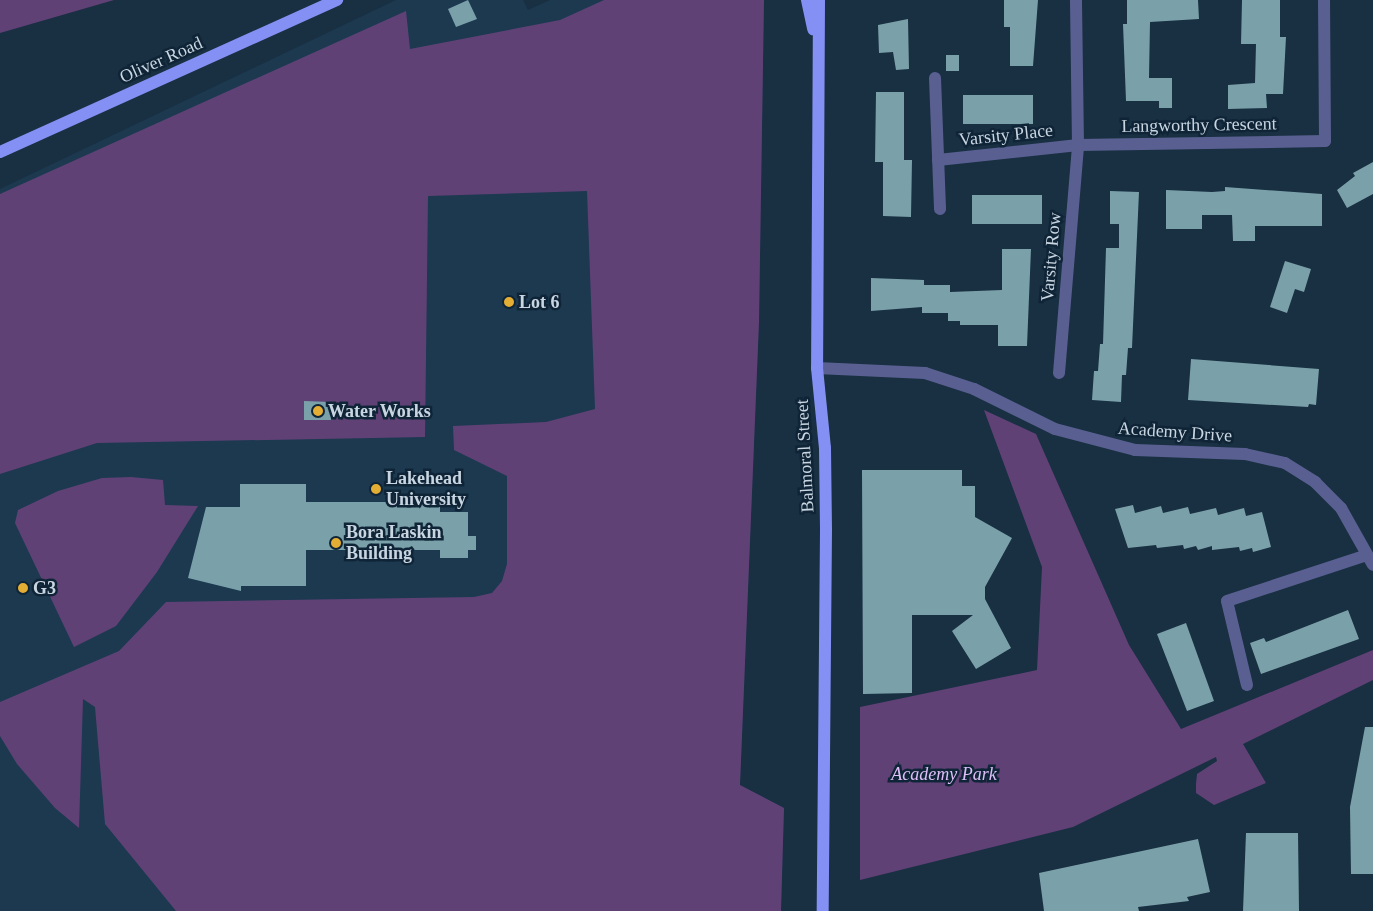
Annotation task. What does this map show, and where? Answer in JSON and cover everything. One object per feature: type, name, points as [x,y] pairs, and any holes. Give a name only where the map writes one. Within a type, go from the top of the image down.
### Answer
[{"type":"main road","name":"Oliver Road","points":[[0,152],[337,0]]},
{"type":"main road","points":[[807,0],[817,50]]},
{"type":"main road","name":"Balmoral Street","points":[[819,0],[817,50],[817,368],[826,448],[823,911]]},
{"type":"street","points":[[1076,0],[1078,145]]},
{"type":"street","name":"Langworthy Crescent","points":[[1078,145],[1325,141],[1324,0]]},
{"type":"street","name":"Varsity Place","points":[[935,78],[940,209]]},
{"type":"street","name":"Varsity Place","points":[[938,160],[1078,145]]},
{"type":"street","name":"Varsity Row","points":[[1059,373],[1078,145]]},
{"type":"street","name":"Academy Drive","points":[[817,368],[925,373],[974,390],[1054,429],[1135,450],[1245,454],[1285,463],[1315,482],[1341,508],[1370,560]]},
{"type":"street","points":[[1247,685],[1227,601],[1370,560]]},
{"type":"shaded area","name":"Lakehead University","points":[[396,0],[523,0],[528,10],[550,0],[764,0],[759,322],[740,785],[784,808],[781,911],[0,911],[0,189]]},
{"type":"green space","points":[[0,0],[114,0],[0,33]]},
{"type":"green space","name":"Lakehead University","points":[[604,0],[764,0],[759,322],[740,785],[784,808],[781,911],[176,911],[105,824],[95,707],[83,699],[79,828],[55,808],[17,764],[0,736],[0,702],[119,651],[166,602],[474,597],[492,593],[502,581],[507,564],[507,476],[454,450],[453,426],[546,422],[595,409],[587,191],[428,196],[425,437],[97,443],[0,474],[0,194],[406,11],[410,49],[560,20]]},
{"type":"green space","name":"Academy Park","points":[[984,410],[1036,434],[1129,645],[1181,729],[1373,650],[1373,680],[1243,744],[1266,783],[1214,805],[1196,793],[1196,784],[1197,774],[1217,761],[1216,757],[1073,827],[860,880],[860,707],[1037,670],[1042,567]]},
{"type":"green space","points":[[131,477],[163,480],[165,505],[198,506],[157,572],[116,626],[74,647],[15,523],[18,510],[58,491],[102,478]]},
{"type":"building","points":[[468,0],[477,19],[456,27],[448,9]]},
{"type":"building","points":[[1004,0],[1038,0],[1033,66],[1010,66],[1010,27],[1004,27]]},
{"type":"building","points":[[1127,0],[1198,0],[1199,19],[1150,22],[1149,78],[1172,78],[1172,108],[1159,108],[1159,101],[1126,101],[1123,24],[1127,24]]},
{"type":"building","points":[[1242,0],[1280,0],[1280,37],[1286,37],[1283,94],[1266,94],[1267,108],[1228,109],[1228,85],[1255,83],[1256,44],[1241,44]]},
{"type":"building","points":[[908,19],[909,69],[896,70],[893,52],[879,53],[878,25]]},
{"type":"building","points":[[946,55],[959,55],[959,71],[946,71]]},
{"type":"building","points":[[876,92],[904,92],[904,160],[912,160],[911,217],[883,216],[883,162],[875,162]]},
{"type":"building","points":[[963,95],[1033,95],[1033,124],[963,124]]},
{"type":"building","points":[[1373,162],[1373,194],[1347,208],[1337,190],[1355,176],[1353,173]]},
{"type":"building","points":[[1225,187],[1322,194],[1322,226],[1255,226],[1255,241],[1233,241],[1232,215],[1202,215],[1202,229],[1166,229],[1166,190],[1212,192],[1225,191]]},
{"type":"building","points":[[1110,191],[1139,192],[1132,348],[1128,348],[1126,375],[1122,375],[1121,402],[1092,400],[1094,371],[1098,371],[1100,344],[1103,344],[1106,248],[1119,248],[1119,224],[1110,224]]},
{"type":"building","points":[[972,195],[1042,195],[1042,224],[972,224]]},
{"type":"building","points":[[1002,249],[1031,249],[1027,346],[998,346],[998,325],[960,325],[960,321],[948,321],[948,313],[922,313],[922,307],[871,311],[871,278],[924,280],[924,285],[950,285],[950,292],[1002,290]]},
{"type":"building","points":[[1285,261],[1311,269],[1304,292],[1295,289],[1287,313],[1270,307]]},
{"type":"building","points":[[1191,359],[1319,369],[1316,405],[1309,404],[1308,407],[1188,400]]},
{"type":"building","name":"Water Works","points":[[304,401],[331,402],[331,420],[304,420]]},
{"type":"building","points":[[862,470],[962,470],[962,486],[975,486],[975,517],[1012,538],[985,587],[985,599],[1011,648],[976,669],[952,631],[973,615],[912,615],[912,693],[863,694]]},
{"type":"building","name":"Bora Laskin Building","points":[[240,484],[306,484],[306,502],[440,502],[440,512],[468,512],[468,536],[476,536],[476,550],[468,550],[468,558],[440,558],[440,550],[306,550],[306,586],[241,586],[241,591],[188,578],[206,507],[240,507]]},
{"type":"building","points":[[1133,505],[1135,513],[1161,506],[1163,513],[1188,507],[1190,514],[1216,508],[1218,515],[1244,508],[1246,516],[1262,512],[1271,547],[1253,552],[1252,548],[1240,551],[1239,547],[1212,550],[1212,546],[1198,550],[1196,546],[1184,549],[1183,545],[1157,548],[1156,545],[1128,548],[1115,509]]},
{"type":"building","points":[[1348,610],[1359,639],[1261,674],[1250,643],[1264,638],[1266,642]]},
{"type":"building","points":[[1186,623],[1214,701],[1187,711],[1157,634]]},
{"type":"building","points":[[1365,727],[1373,727],[1373,874],[1351,874],[1350,807]]},
{"type":"building","points":[[1246,833],[1298,833],[1299,911],[1243,911]]},
{"type":"building","points":[[1198,839],[1210,892],[1187,897],[1189,901],[1138,907],[1139,911],[1044,911],[1039,873]]},
{"type":"place","name":"Lot 6","points":[[509,302]]},
{"type":"place","name":"Water Works","points":[[318,411]]},
{"type":"place","name":"Lakehead University","points":[[376,489]]},
{"type":"place","name":"Bora Laskin Building","points":[[336,543]]},
{"type":"place","name":"G3","points":[[23,588]]}]
